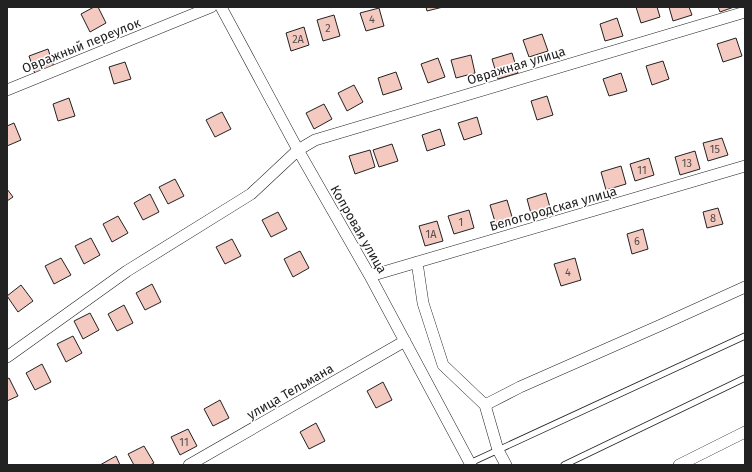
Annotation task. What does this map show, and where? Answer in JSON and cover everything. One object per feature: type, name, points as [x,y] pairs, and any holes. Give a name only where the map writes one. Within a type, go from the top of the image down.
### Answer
[{"type":"street","name":"Овражный переулок","points":[[7,90],[211,7]]},
{"type":"street","name":"Копровая улица","points":[[221,7],[298,150],[370,276],[471,464]]},
{"type":"street","name":"Овражная улица","points":[[7,357],[127,271],[251,194],[298,150],[315,140],[745,12]]},
{"type":"street","name":"Белогородская улица","points":[[370,276],[745,166]]},
{"type":"street","points":[[417,262],[423,303],[443,365],[485,405],[498,450],[506,465]]},
{"type":"street","points":[[485,405],[520,386],[745,287]]},
{"type":"street","name":"улица Тельмана","points":[[189,465],[405,341]]},
{"type":"street","points":[[679,465],[745,432]]},
{"type":"lane","points":[[471,464],[498,450],[745,336]]},
{"type":"lane","points":[[564,465],[745,378]]},
{"type":"building","points":[[94,7],[98,7],[106,23],[90,32],[81,14]]},
{"type":"building","points":[[426,7],[443,7],[427,11]]},
{"type":"building","points":[[636,7],[657,7],[660,17],[641,23]]},
{"type":"building","points":[[669,7],[689,7],[692,15],[673,21]]},
{"type":"building","points":[[718,7],[734,7],[720,12]]},
{"type":"building","points":[[379,8],[384,26],[366,31],[360,13]]},
{"type":"building","points":[[334,15],[340,36],[323,41],[317,20]]},
{"type":"building","points":[[617,18],[623,36],[605,41],[600,24]]},
{"type":"building","points":[[304,27],[309,45],[291,51],[286,33]]},
{"type":"building","points":[[542,34],[548,51],[529,57],[523,40]]},
{"type":"building","points":[[736,38],[742,56],[723,62],[717,44]]},
{"type":"building","points":[[48,49],[54,67],[35,74],[29,56]]},
{"type":"building","points":[[512,53],[518,73],[498,79],[492,59]]},
{"type":"building","points":[[471,55],[475,73],[456,78],[451,60]]},
{"type":"building","points":[[438,58],[445,77],[428,83],[421,64]]},
{"type":"building","points":[[663,61],[669,79],[652,85],[646,66]]},
{"type":"building","points":[[125,62],[131,79],[114,84],[109,67]]},
{"type":"building","points":[[396,72],[402,89],[383,95],[378,78]]},
{"type":"building","points":[[621,73],[627,91],[609,96],[603,79]]},
{"type":"building","points":[[354,85],[363,102],[347,111],[338,93]]},
{"type":"building","points":[[547,96],[553,115],[537,120],[531,101]]},
{"type":"building","points":[[69,98],[75,116],[58,121],[53,104]]},
{"type":"building","points":[[324,104],[332,119],[314,129],[306,113]]},
{"type":"building","points":[[222,112],[231,129],[215,137],[206,120]]},
{"type":"building","points":[[477,117],[482,134],[464,140],[458,123]]},
{"type":"building","points":[[14,123],[21,140],[7,146],[7,126]]},
{"type":"building","points":[[440,129],[445,145],[427,151],[422,135]]},
{"type":"building","points":[[722,138],[728,155],[708,161],[703,143]]},
{"type":"building","points":[[392,144],[398,161],[379,167],[373,150]]},
{"type":"building","points":[[370,150],[375,167],[355,174],[349,156]]},
{"type":"building","points":[[695,151],[700,169],[680,175],[675,157]]},
{"type":"building","points":[[649,158],[654,175],[635,181],[630,164]]},
{"type":"building","points":[[621,166],[626,184],[606,190],[601,172]]},
{"type":"building","points":[[175,179],[184,196],[168,204],[159,187]]},
{"type":"building","points":[[7,189],[13,197],[7,201]]},
{"type":"building","points":[[546,193],[551,211],[532,217],[527,199]]},
{"type":"building","points":[[150,194],[159,212],[143,220],[134,203]]},
{"type":"building","points":[[507,200],[513,220],[496,225],[490,205]]},
{"type":"building","points":[[718,208],[723,224],[707,228],[703,212]]},
{"type":"building","points":[[469,210],[474,228],[454,234],[448,216]]},
{"type":"building","points":[[278,212],[287,229],[271,237],[262,220]]},
{"type":"building","points":[[118,216],[128,233],[112,242],[103,224]]},
{"type":"building","points":[[437,221],[443,241],[425,246],[419,226]]},
{"type":"building","points":[[643,229],[648,249],[632,254],[627,234]]},
{"type":"building","points":[[91,238],[100,255],[84,264],[75,246]]},
{"type":"building","points":[[232,239],[241,256],[225,264],[216,247]]},
{"type":"building","points":[[300,251],[309,268],[293,277],[284,259]]},
{"type":"building","points":[[61,258],[71,275],[54,284],[45,266]]},
{"type":"building","points":[[575,258],[581,280],[561,286],[554,264]]},
{"type":"building","points":[[152,284],[161,302],[145,310],[136,293]]},
{"type":"building","points":[[21,285],[33,301],[18,312],[7,296]]},
{"type":"building","points":[[124,305],[133,323],[117,331],[108,314]]},
{"type":"building","points":[[90,313],[99,330],[83,339],[74,321]]},
{"type":"building","points":[[73,336],[82,353],[66,362],[57,344]]},
{"type":"building","points":[[42,364],[51,382],[35,390],[26,373]]},
{"type":"building","points":[[9,378],[18,396],[7,401],[7,379]]},
{"type":"building","points":[[383,382],[392,400],[376,408],[367,391]]},
{"type":"building","points":[[220,400],[229,418],[213,426],[204,409]]},
{"type":"building","points":[[316,423],[325,441],[309,449],[300,432]]},
{"type":"building","points":[[188,429],[197,446],[180,455],[171,437]]},
{"type":"building","points":[[144,446],[154,463],[150,465],[134,465],[128,454]]},
{"type":"building","points":[[116,456],[120,465],[100,465]]}]
